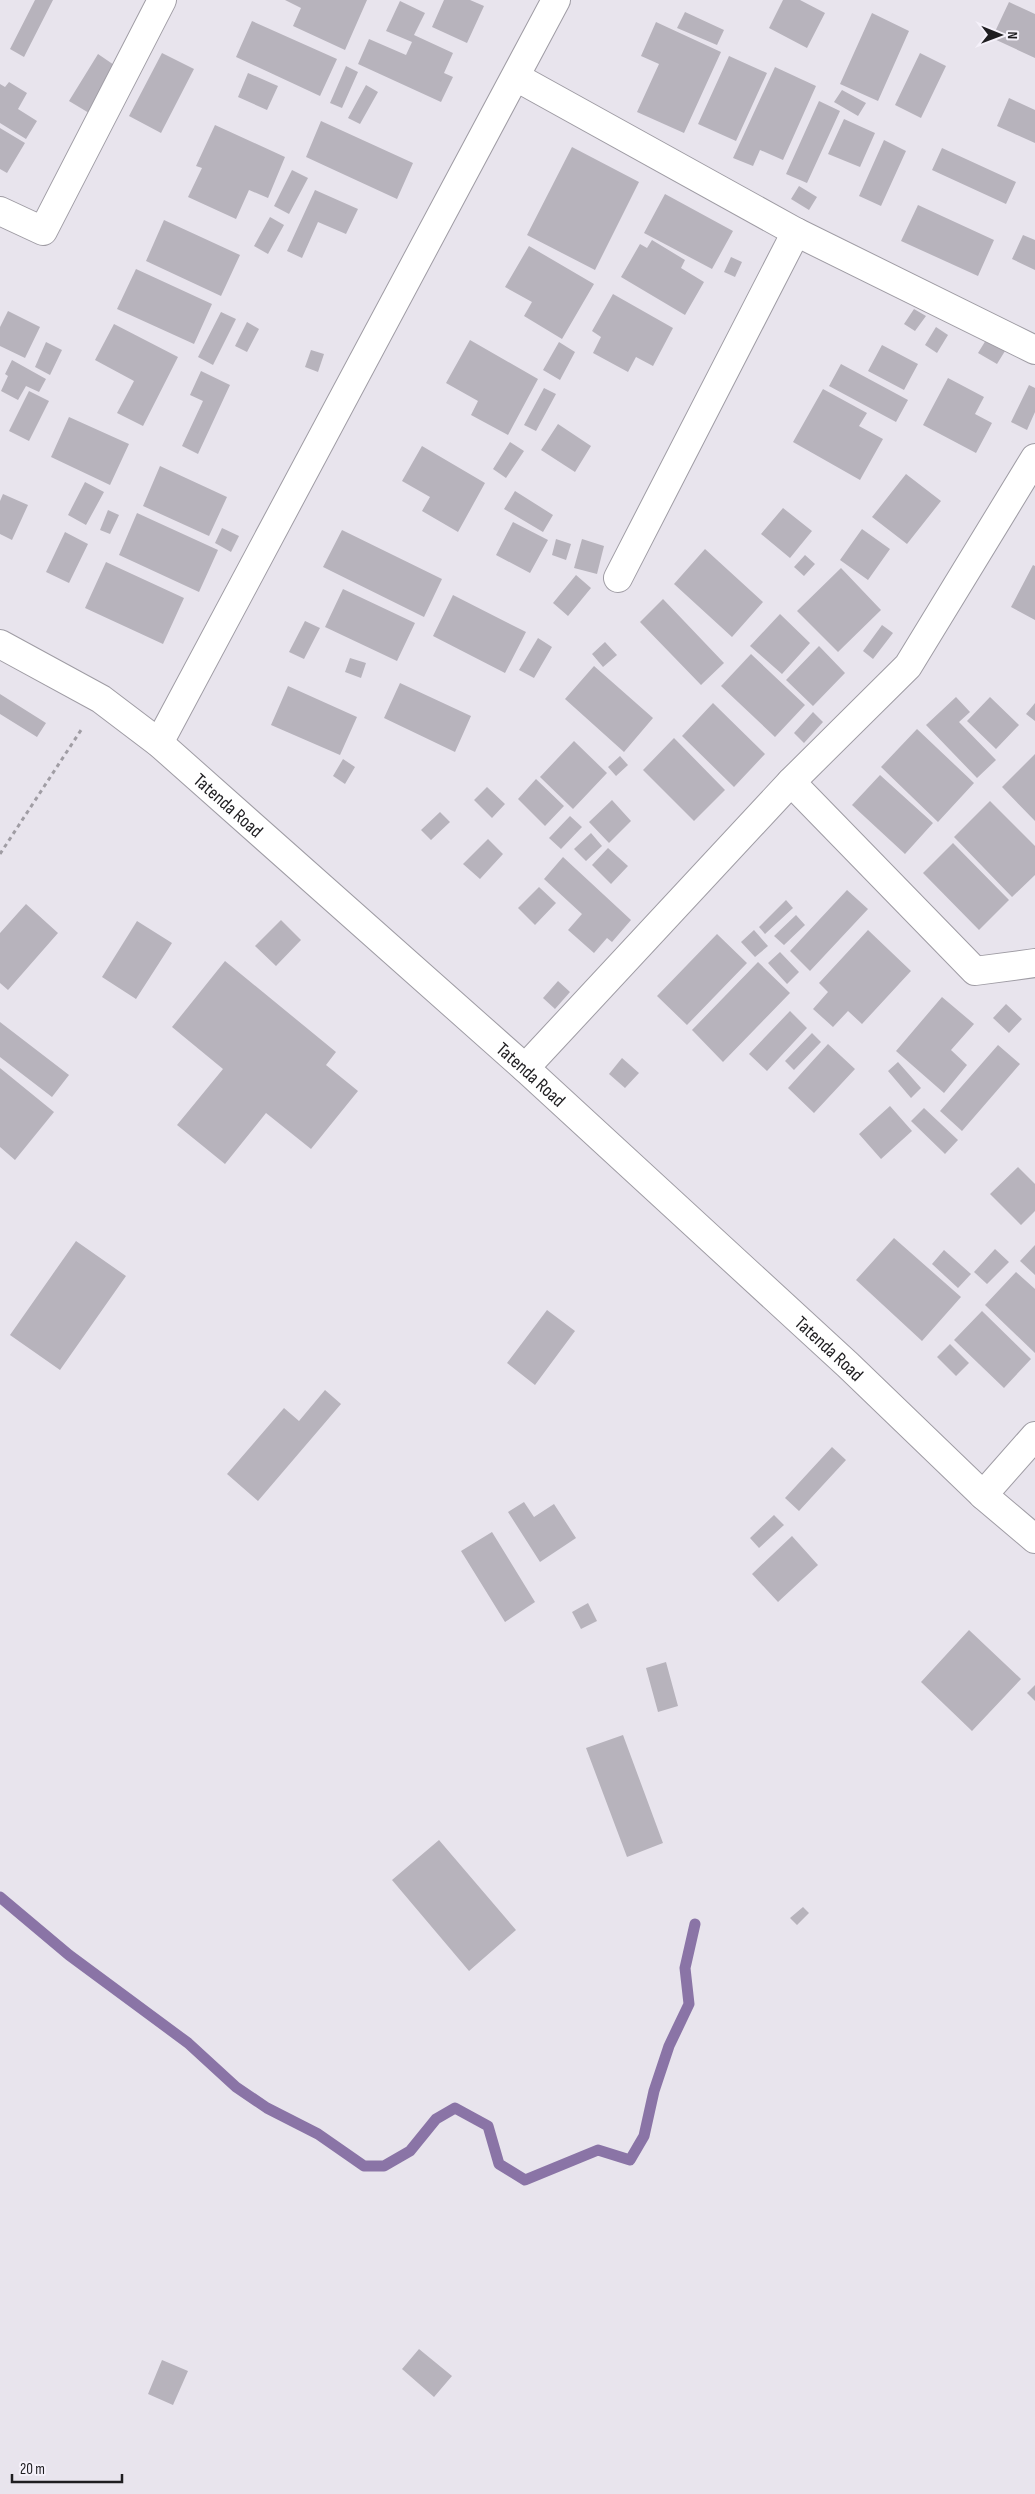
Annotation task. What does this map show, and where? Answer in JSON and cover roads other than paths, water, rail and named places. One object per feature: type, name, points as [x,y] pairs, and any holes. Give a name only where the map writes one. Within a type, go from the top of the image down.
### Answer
[{"type":"street","points":[[0,211],[43,231],[162,0]]},
{"type":"street","points":[[159,743],[556,0]]},
{"type":"street","points":[[516,77],[796,232],[1035,350]]},
{"type":"street","points":[[618,578],[796,232]]},
{"type":"street","points":[[524,1068],[791,782],[908,666],[1035,458]]},
{"type":"street","name":"Tatenda Road","points":[[0,644],[101,699],[159,743],[524,1068],[848,1365],[982,1495],[1035,1540]]},
{"type":"street","points":[[791,782],[975,971],[1035,963]]},
{"type":"street","points":[[982,1495],[1035,1436]]},
{"type":"waterway","points":[[0,1897],[69,1955],[188,2043],[236,2087],[267,2108],[318,2134],[364,2166],[384,2166],[410,2151],[436,2119],[455,2108],[488,2126],[499,2164],[525,2180],[598,2150],[630,2160],[644,2136],[654,2091],[669,2046],[689,2004],[685,1968],[695,1924]]}]
